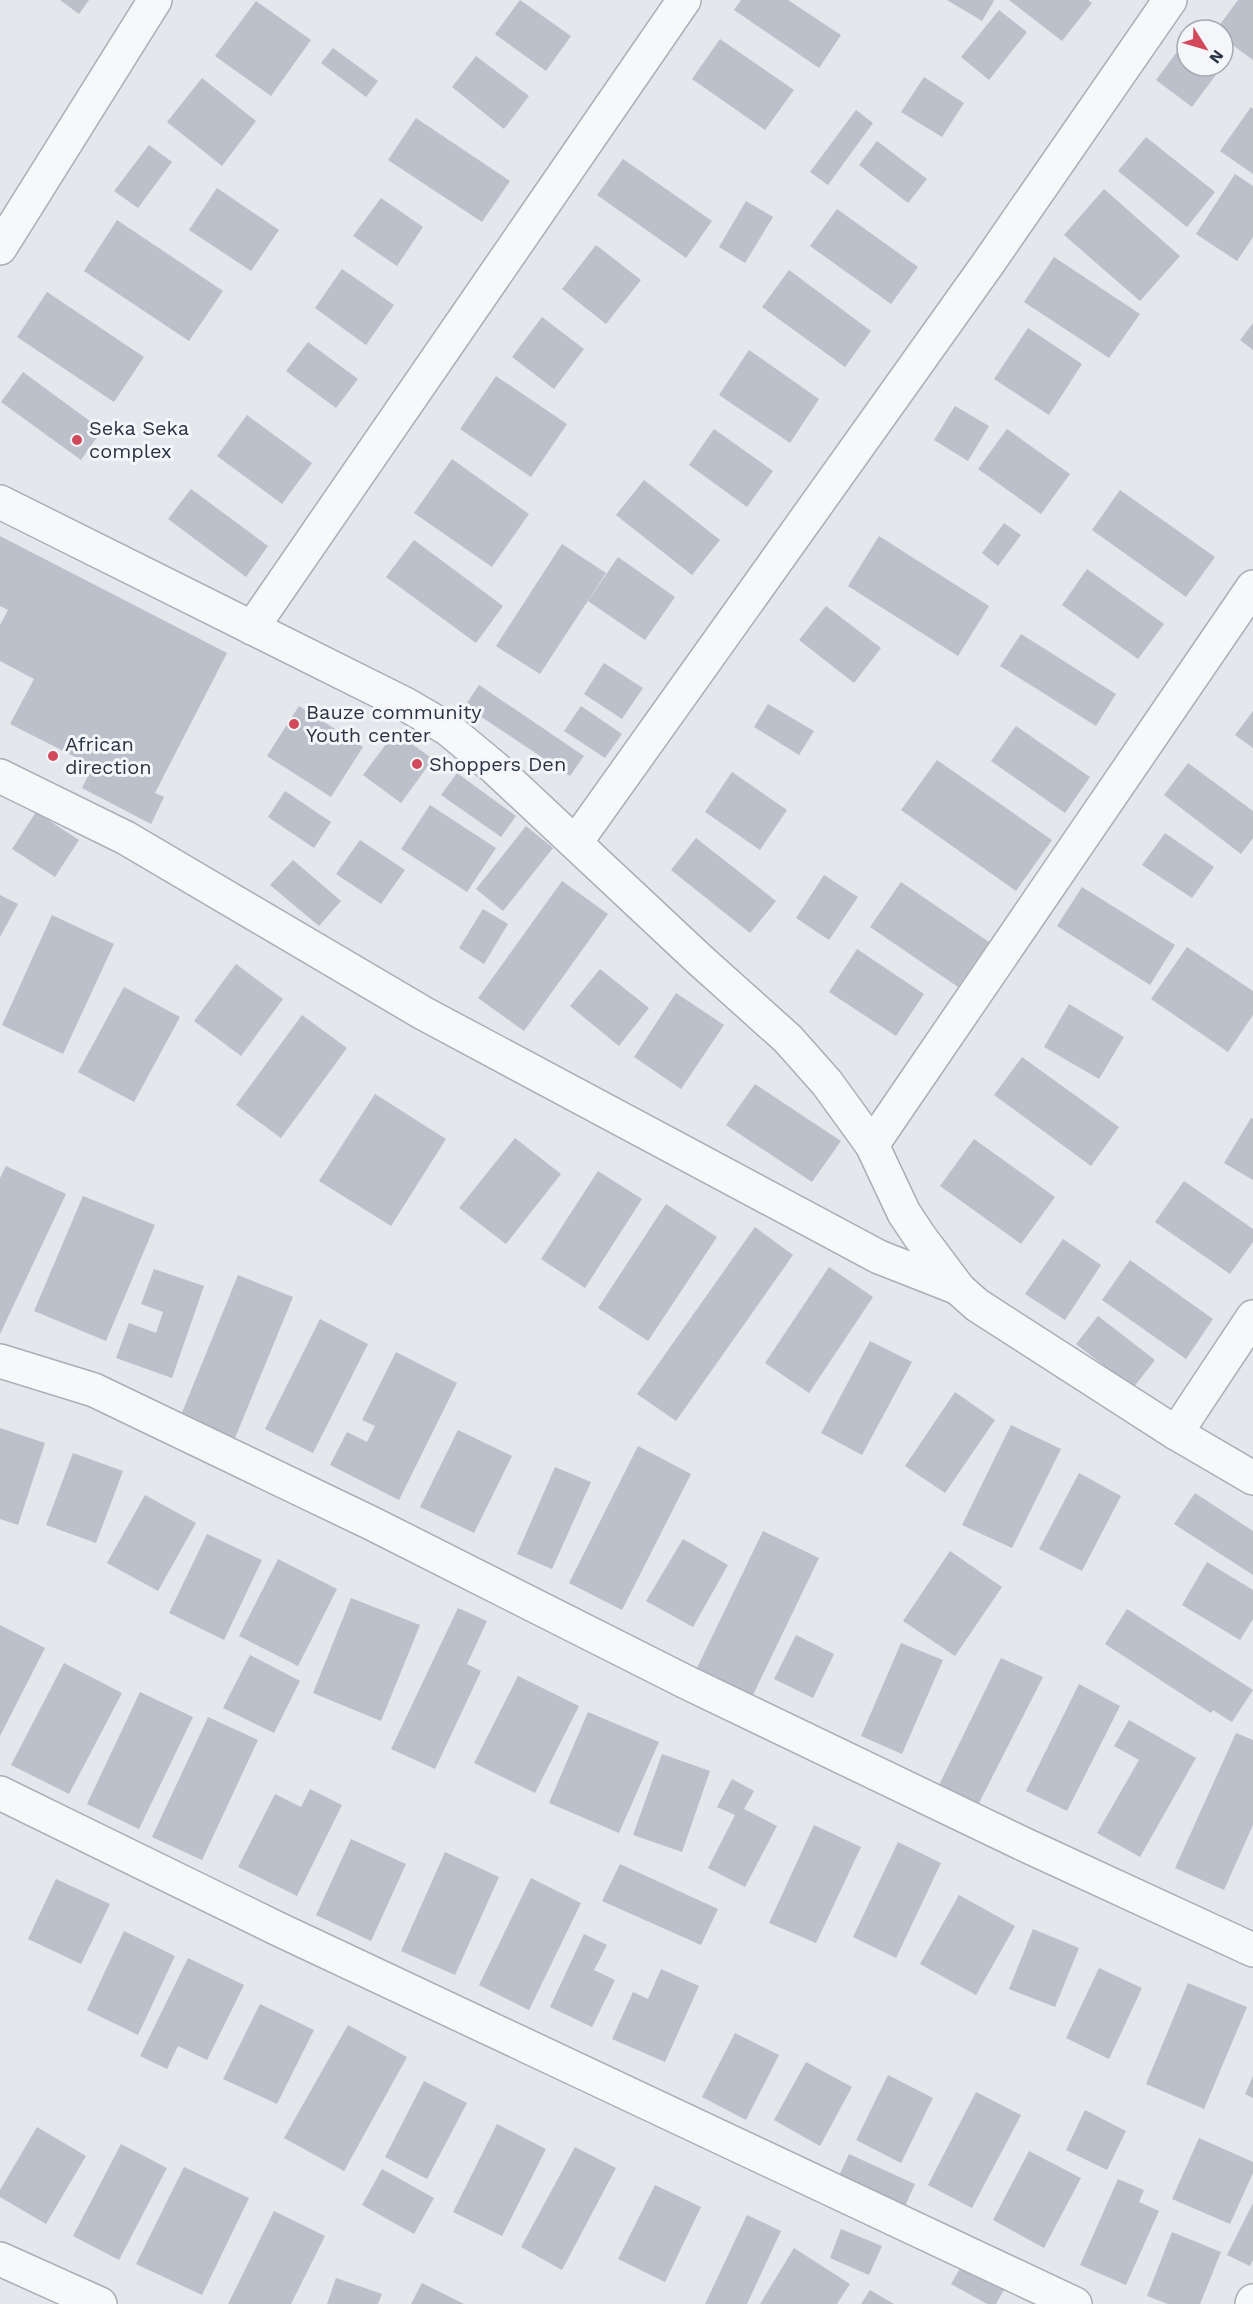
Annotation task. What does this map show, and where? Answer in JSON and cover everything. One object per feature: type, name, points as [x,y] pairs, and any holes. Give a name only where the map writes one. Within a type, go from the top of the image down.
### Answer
[{"type":"street","points":[[0,248],[155,0]]},
{"type":"street","points":[[252,628],[684,0]]},
{"type":"street","points":[[576,842],[987,265],[1170,0]]},
{"type":"street","points":[[0,502],[405,704],[448,729],[495,768],[788,1039],[827,1083],[872,1145],[904,1213],[959,1289],[977,1305],[1176,1433],[1253,1478]]},
{"type":"street","points":[[872,1145],[1253,587]]},
{"type":"street","points":[[0,776],[126,838],[423,1013],[879,1257],[959,1289]]},
{"type":"street","points":[[1176,1433],[1253,1317]]},
{"type":"street","points":[[0,1361],[94,1390],[371,1522],[799,1737],[1253,1950]]},
{"type":"street","points":[[0,1792],[276,1928],[1075,2304]]},
{"type":"street","points":[[0,2259],[100,2304]]},
{"type":"building","points":[[60,0],[89,0],[79,14]]},
{"type":"building","points":[[520,0],[571,36],[546,71],[495,34]]},
{"type":"building","points":[[741,0],[788,0],[841,35],[819,68],[734,10]]},
{"type":"building","points":[[947,0],[993,0],[994,1],[982,21]]},
{"type":"building","points":[[1009,0],[1088,0],[1092,3],[1062,41]]},
{"type":"building","points":[[1238,0],[1253,0],[1253,60],[1235,47],[1235,18],[1225,18]]},
{"type":"building","points":[[256,1],[311,40],[271,96],[215,56]]},
{"type":"building","points":[[999,10],[1027,32],[989,80],[961,57]]},
{"type":"building","points":[[720,39],[794,90],[765,130],[692,79]]},
{"type":"building","points":[[333,48],[378,81],[366,97],[321,63]]},
{"type":"building","points":[[1175,54],[1175,78],[1214,78],[1192,107],[1156,80]]},
{"type":"building","points":[[476,56],[529,96],[504,129],[452,87]]},
{"type":"building","points":[[924,77],[964,103],[942,137],[901,112]]},
{"type":"building","points":[[202,78],[256,121],[222,166],[167,122]]},
{"type":"building","points":[[1251,107],[1253,109],[1253,174],[1220,151]]},
{"type":"building","points":[[856,110],[873,123],[828,185],[810,172]]},
{"type":"building","points":[[416,118],[510,181],[482,222],[388,160]]},
{"type":"building","points":[[1146,137],[1215,192],[1187,227],[1118,171]]},
{"type":"building","points":[[877,141],[927,179],[908,203],[859,165]]},
{"type":"building","points":[[149,145],[172,162],[138,208],[114,191]]},
{"type":"building","points":[[623,159],[712,221],[686,258],[597,195]]},
{"type":"building","points":[[1235,174],[1253,186],[1253,237],[1237,261],[1196,234]]},
{"type":"building","points":[[217,188],[279,230],[251,271],[189,230]]},
{"type":"building","points":[[1104,189],[1180,256],[1140,301],[1064,235]]},
{"type":"building","points":[[381,198],[423,227],[397,266],[353,236]]},
{"type":"building","points":[[746,201],[773,217],[745,263],[719,247]]},
{"type":"building","points":[[837,209],[918,267],[891,304],[810,246]]},
{"type":"building","points":[[117,220],[223,291],[189,341],[84,271]]},
{"type":"building","points":[[596,245],[641,280],[606,324],[562,289]]},
{"type":"building","points":[[1054,257],[1140,314],[1109,358],[1024,302]]},
{"type":"building","points":[[342,269],[394,305],[366,345],[315,308]]},
{"type":"building","points":[[789,270],[871,331],[845,367],[762,307]]},
{"type":"building","points":[[47,292],[144,357],[114,402],[17,337]]},
{"type":"building","points":[[542,317],[584,349],[554,389],[512,357]]},
{"type":"building","points":[[1253,323],[1253,350],[1240,340]]},
{"type":"building","points":[[1028,328],[1082,364],[1049,415],[994,379]]},
{"type":"building","points":[[308,342],[358,379],[336,408],[286,371]]},
{"type":"building","points":[[749,350],[819,399],[790,443],[719,395]]},
{"type":"building","points":[[23,372],[102,430],[81,460],[1,402]]},
{"type":"building","points":[[496,376],[567,424],[531,477],[460,429]]},
{"type":"building","points":[[955,406],[989,426],[968,461],[934,440]]},
{"type":"building","points":[[247,415],[312,463],[282,504],[217,456]]},
{"type":"building","points":[[714,429],[773,471],[747,507],[689,465]]},
{"type":"building","points":[[1007,429],[1070,474],[1041,514],[978,469]]},
{"type":"building","points":[[452,459],[529,514],[492,567],[414,513]]},
{"type":"building","points":[[644,480],[720,540],[692,575],[616,515]]},
{"type":"building","points":[[191,489],[268,546],[246,577],[168,519]]},
{"type":"building","points":[[1120,490],[1215,557],[1186,597],[1092,530]]},
{"type":"building","points":[[1004,523],[1021,535],[998,566],[982,553]]},
{"type":"building","points":[[0,536],[227,653],[155,793],[164,797],[151,824],[82,788],[93,766],[10,724],[34,679],[0,661],[0,625],[8,610],[0,606]]},
{"type":"building","points":[[879,536],[989,606],[958,656],[848,586]]},
{"type":"building","points":[[414,540],[503,606],[476,643],[386,577]]},
{"type":"building","points":[[562,544],[606,573],[540,674],[496,646]]},
{"type":"building","points":[[618,557],[675,597],[645,640],[588,601]]},
{"type":"building","points":[[1087,569],[1164,624],[1138,659],[1062,605]]},
{"type":"building","points":[[826,606],[881,648],[854,683],[799,640]]},
{"type":"building","points":[[1021,634],[1116,694],[1096,726],[1000,666]]},
{"type":"building","points":[[604,663],[643,688],[622,719],[584,694]]},
{"type":"building","points":[[479,685],[584,756],[570,776],[465,706]]},
{"type":"building","points":[[768,704],[814,731],[799,755],[754,727]]},
{"type":"building","points":[[299,706],[363,747],[331,797],[267,756]]},
{"type":"building","points":[[581,706],[622,734],[605,758],[564,731]]},
{"type":"building","points":[[1253,711],[1253,748],[1235,735]]},
{"type":"building","points":[[1016,726],[1090,777],[1065,813],[991,761]]},
{"type":"building","points":[[395,732],[433,759],[401,803],[363,775]]},
{"type":"building","points":[[937,760],[1052,840],[1016,891],[901,810]]},
{"type":"building","points":[[1188,763],[1253,811],[1253,838],[1241,854],[1164,795]]},
{"type":"building","points":[[732,772],[787,810],[760,850],[705,812]]},
{"type":"building","points":[[457,773],[516,816],[501,837],[441,795]]},
{"type":"building","points":[[285,791],[331,822],[314,848],[268,817]]},
{"type":"building","points":[[430,805],[496,848],[467,892],[401,849]]},
{"type":"building","points":[[36,812],[79,840],[55,877],[12,849]]},
{"type":"building","points":[[526,826],[553,848],[503,911],[476,889]]},
{"type":"building","points":[[1165,833],[1214,867],[1192,898],[1142,865]]},
{"type":"building","points":[[696,838],[776,901],[750,933],[671,870]]},
{"type":"building","points":[[360,840],[405,870],[381,904],[336,874]]},
{"type":"building","points":[[293,860],[341,901],[319,926],[270,885]]},
{"type":"building","points":[[824,875],[858,897],[829,940],[796,918]]},
{"type":"building","points":[[562,881],[608,914],[524,1031],[478,998]]},
{"type":"building","points":[[901,882],[989,942],[958,987],[870,927]]},
{"type":"building","points":[[1082,887],[1175,945],[1150,985],[1057,926]]},
{"type":"building","points":[[0,895],[18,904],[0,937]]},
{"type":"building","points":[[483,909],[508,924],[484,964],[459,948]]},
{"type":"building","points":[[52,915],[114,944],[63,1054],[2,1025]]},
{"type":"building","points":[[1187,947],[1253,991],[1253,1015],[1228,1052],[1151,999]]},
{"type":"building","points":[[857,949],[924,994],[896,1036],[829,992]]},
{"type":"building","points":[[236,964],[283,999],[241,1056],[194,1021]]},
{"type":"building","points":[[600,969],[649,1008],[619,1046],[570,1006]]},
{"type":"building","points":[[124,987],[180,1017],[134,1102],[78,1072]]},
{"type":"building","points":[[676,993],[724,1025],[681,1089],[634,1057]]},
{"type":"building","points":[[1069,1004],[1124,1037],[1099,1079],[1044,1047]]},
{"type":"building","points":[[302,1015],[347,1048],[281,1138],[236,1105]]},
{"type":"building","points":[[1022,1057],[1119,1127],[1091,1166],[994,1095]]},
{"type":"building","points":[[755,1084],[841,1141],[812,1182],[726,1125]]},
{"type":"building","points":[[375,1094],[446,1139],[391,1226],[319,1181]]},
{"type":"building","points":[[1251,1118],[1253,1119],[1253,1180],[1224,1163]]},
{"type":"building","points":[[515,1138],[561,1174],[506,1244],[459,1208]]},
{"type":"building","points":[[974,1139],[1055,1197],[1021,1244],[940,1186]]},
{"type":"building","points":[[6,1166],[66,1194],[0,1334],[0,1178]]},
{"type":"building","points":[[598,1171],[642,1199],[585,1288],[541,1259]]},
{"type":"building","points":[[1184,1181],[1253,1229],[1253,1242],[1230,1274],[1155,1222]]},
{"type":"building","points":[[83,1196],[155,1225],[106,1341],[34,1311]]},
{"type":"building","points":[[666,1204],[717,1237],[648,1341],[598,1308]]},
{"type":"building","points":[[755,1227],[793,1255],[676,1421],[637,1394]]},
{"type":"building","points":[[1063,1239],[1101,1265],[1065,1320],[1025,1294]]},
{"type":"building","points":[[1130,1260],[1213,1319],[1186,1359],[1102,1300]]},
{"type":"building","points":[[829,1267],[873,1297],[809,1393],[765,1363]]},
{"type":"building","points":[[154,1269],[204,1286],[172,1378],[116,1358],[129,1323],[156,1333],[163,1312],[141,1304]]},
{"type":"building","points":[[238,1275],[293,1297],[235,1438],[181,1415]]},
{"type":"building","points":[[1098,1316],[1155,1360],[1133,1388],[1076,1344]]},
{"type":"building","points":[[320,1319],[368,1344],[313,1453],[265,1429]]},
{"type":"building","points":[[870,1341],[912,1362],[862,1455],[821,1433]]},
{"type":"building","points":[[396,1352],[457,1383],[399,1500],[330,1465],[347,1432],[367,1442],[375,1426],[362,1420]]},
{"type":"building","points":[[955,1392],[995,1420],[945,1493],[905,1466]]},
{"type":"building","points":[[1011,1425],[1061,1449],[1012,1548],[962,1525]]},
{"type":"building","points":[[0,1428],[45,1443],[18,1525],[0,1519]]},
{"type":"building","points":[[458,1430],[512,1456],[474,1533],[420,1507]]},
{"type":"building","points":[[638,1446],[691,1474],[622,1610],[569,1583]]},
{"type":"building","points":[[73,1453],[123,1471],[96,1543],[46,1525]]},
{"type":"building","points":[[555,1467],[591,1482],[552,1569],[517,1554]]},
{"type":"building","points":[[1079,1473],[1121,1496],[1082,1571],[1039,1549]]},
{"type":"building","points":[[1195,1493],[1253,1531],[1253,1575],[1174,1524]]},
{"type":"building","points":[[145,1495],[196,1523],[158,1591],[107,1563]]},
{"type":"building","points":[[763,1531],[819,1558],[752,1697],[696,1670]]},
{"type":"building","points":[[207,1534],[262,1560],[224,1640],[169,1613]]},
{"type":"building","points":[[683,1539],[728,1565],[693,1627],[646,1601]]},
{"type":"building","points":[[950,1551],[1002,1587],[955,1656],[903,1621]]},
{"type":"building","points":[[278,1559],[337,1589],[298,1666],[239,1636]]},
{"type":"building","points":[[1207,1562],[1253,1590],[1253,1619],[1240,1640],[1182,1605]]},
{"type":"building","points":[[351,1598],[420,1625],[381,1721],[313,1693]]},
{"type":"building","points":[[458,1608],[487,1621],[467,1664],[481,1671],[435,1769],[391,1749]]},
{"type":"building","points":[[1127,1609],[1253,1690],[1232,1722],[1213,1710],[1211,1713],[1105,1644]]},
{"type":"building","points":[[0,1625],[45,1648],[0,1736]]},
{"type":"building","points":[[796,1635],[834,1654],[813,1698],[774,1679]]},
{"type":"building","points":[[901,1643],[943,1660],[902,1754],[861,1736]]},
{"type":"building","points":[[250,1655],[300,1681],[274,1733],[223,1708]]},
{"type":"building","points":[[1001,1658],[1043,1677],[979,1803],[939,1785]]},
{"type":"building","points":[[64,1663],[122,1693],[69,1794],[11,1765]]},
{"type":"building","points":[[518,1676],[579,1706],[535,1793],[474,1763]]},
{"type":"building","points":[[1079,1684],[1120,1706],[1067,1811],[1026,1791]]},
{"type":"building","points":[[140,1692],[193,1717],[139,1829],[87,1804]]},
{"type":"building","points":[[588,1712],[659,1742],[619,1833],[549,1803]]},
{"type":"building","points":[[208,1717],[258,1740],[202,1860],[152,1837]]},
{"type":"building","points":[[1129,1720],[1196,1758],[1140,1857],[1097,1833],[1139,1760],[1114,1746]]},
{"type":"building","points":[[1236,1733],[1253,1740],[1253,1825],[1224,1890],[1175,1868]]},
{"type":"building","points":[[662,1754],[710,1771],[682,1852],[633,1835]]},
{"type":"building","points":[[732,1779],[754,1791],[744,1809],[777,1826],[745,1887],[708,1868],[735,1815],[717,1807]]},
{"type":"building","points":[[310,1789],[342,1805],[297,1896],[238,1867],[275,1794],[301,1807]]},
{"type":"building","points":[[814,1825],[861,1847],[816,1943],[769,1923]]},
{"type":"building","points":[[351,1839],[406,1864],[371,1941],[316,1915]]},
{"type":"building","points":[[898,1842],[941,1863],[896,1958],[853,1937]]},
{"type":"building","points":[[445,1852],[499,1877],[455,1975],[401,1951]]},
{"type":"building","points":[[620,1864],[718,1909],[701,1945],[602,1901]]},
{"type":"building","points":[[531,1878],[581,1903],[529,2010],[479,1985]]},
{"type":"building","points":[[56,1879],[110,1904],[81,1964],[28,1939]]},
{"type":"building","points":[[959,1895],[1015,1926],[976,1995],[920,1964]]},
{"type":"building","points":[[1033,1929],[1079,1948],[1055,2007],[1009,1989]]},
{"type":"building","points":[[124,1931],[175,1956],[138,2035],[87,2010]]},
{"type":"building","points":[[584,1934],[607,1945],[594,1970],[615,1980],[592,2027],[550,2007]]},
{"type":"building","points":[[188,1958],[244,1985],[207,2060],[178,2046],[167,2069],[140,2056]]},
{"type":"building","points":[[1099,1968],[1142,1988],[1109,2059],[1066,2038]]},
{"type":"building","points":[[661,1969],[699,1986],[665,2062],[612,2039],[633,1992],[648,1999]]},
{"type":"building","points":[[1188,1983],[1247,2007],[1204,2109],[1146,2084]]},
{"type":"building","points":[[260,2004],[314,2030],[277,2104],[223,2079]]},
{"type":"building","points":[[348,2025],[407,2057],[344,2171],[284,2138]]},
{"type":"building","points":[[735,2033],[779,2055],[746,2120],[702,2097]]},
{"type":"building","points":[[806,2062],[852,2087],[820,2146],[774,2120]]},
{"type":"building","points":[[888,2075],[933,2098],[901,2163],[856,2140]]},
{"type":"building","points":[[1253,2076],[1253,2098],[1245,2094]]},
{"type":"building","points":[[424,2081],[467,2103],[427,2179],[385,2157]]},
{"type":"building","points":[[976,2092],[1021,2115],[972,2208],[928,2185]]},
{"type":"building","points":[[1085,2110],[1126,2131],[1107,2170],[1066,2150]]},
{"type":"building","points":[[497,2124],[546,2149],[502,2236],[453,2212]]},
{"type":"building","points":[[37,2127],[86,2156],[46,2224],[0,2197],[0,2190]]},
{"type":"building","points":[[1199,2138],[1253,2162],[1253,2173],[1230,2224],[1172,2199]]},
{"type":"building","points":[[121,2144],[167,2168],[119,2260],[73,2236]]},
{"type":"building","points":[[575,2147],[616,2168],[562,2270],[521,2247]]},
{"type":"building","points":[[1029,2151],[1081,2178],[1044,2248],[993,2220]]},
{"type":"building","points":[[849,2154],[915,2184],[905,2206],[839,2176]]},
{"type":"building","points":[[184,2167],[249,2198],[202,2295],[136,2264]]},
{"type":"building","points":[[382,2169],[434,2198],[414,2234],[362,2205]]},
{"type":"building","points":[[1118,2179],[1144,2190],[1139,2202],[1159,2211],[1126,2285],[1080,2265]]},
{"type":"building","points":[[655,2185],[701,2207],[665,2282],[618,2259]]},
{"type":"building","points":[[1253,2203],[1253,2260],[1250,2266],[1227,2255]]},
{"type":"building","points":[[274,2211],[325,2236],[291,2304],[228,2304]]},
{"type":"building","points":[[747,2215],[781,2231],[747,2304],[705,2304]]},
{"type":"building","points":[[841,2229],[882,2246],[869,2275],[830,2258]]},
{"type":"building","points":[[1172,2232],[1221,2252],[1200,2304],[1168,2304],[1147,2296]]},
{"type":"building","points":[[794,2248],[850,2284],[837,2304],[760,2304]]},
{"type":"building","points":[[962,2265],[1004,2290],[996,2304],[987,2304],[951,2284]]},
{"type":"building","points":[[336,2278],[382,2294],[378,2304],[327,2304]]},
{"type":"building","points":[[422,2283],[464,2304],[411,2304]]},
{"type":"building","points":[[870,2290],[894,2304],[861,2304]]},
{"type":"place","name":"Seka Seka complex","points":[[77,440]]},
{"type":"place","name":"Bauze community Youth center","points":[[294,724]]},
{"type":"place","name":"African direction","points":[[53,756]]},
{"type":"place","name":"Shoppers Den","points":[[417,764]]}]
